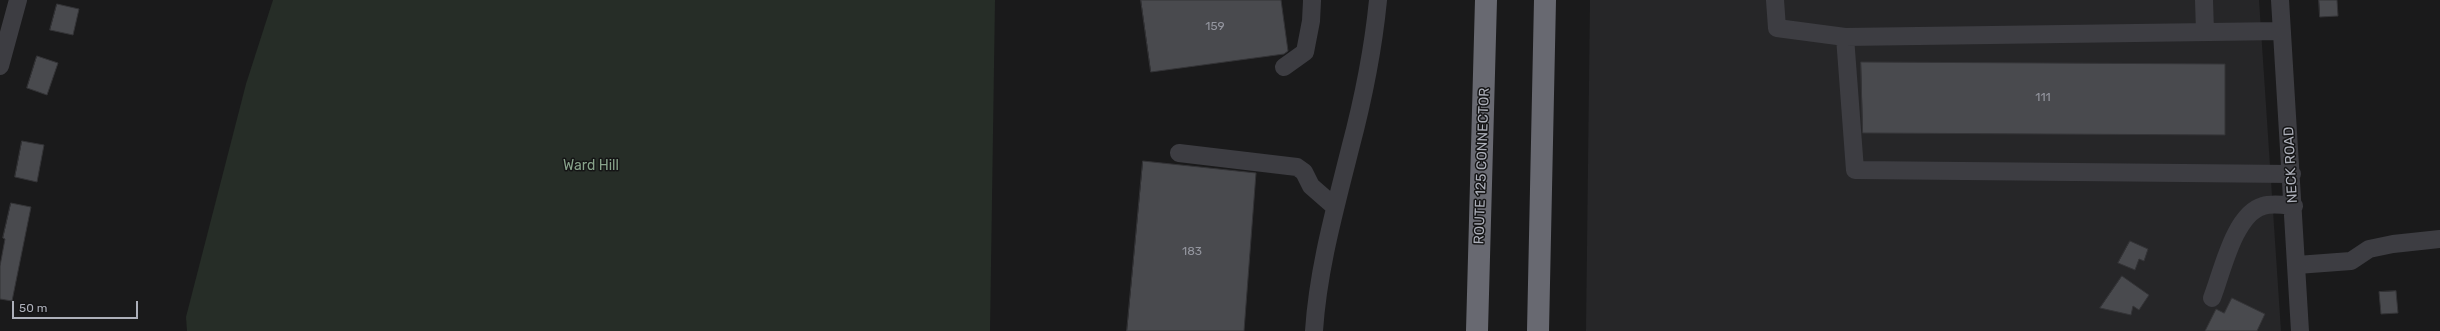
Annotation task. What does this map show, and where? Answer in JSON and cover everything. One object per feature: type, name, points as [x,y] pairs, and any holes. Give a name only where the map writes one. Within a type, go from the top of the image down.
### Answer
[{"type":"highway","name":"ROUTE 125 CONNECTOR","points":[[1477,331],[1486,0]]},
{"type":"highway","points":[[1538,331],[1538,262],[1545,0]]},
{"type":"highway","points":[[1538,262],[1550,331]]},
{"type":"street","points":[[0,66],[18,0]]},
{"type":"street","points":[[1284,67],[1305,52],[1317,0]]},
{"type":"street","points":[[1314,331],[1315,310],[1335,207],[1365,87],[1373,46],[1378,0]]},
{"type":"street","points":[[1775,0],[1777,28],[1845,37],[2282,31]]},
{"type":"street","points":[[2204,0],[2205,32]]},
{"type":"street","name":"NECK ROAD","points":[[2280,0],[2294,206],[2300,331]]},
{"type":"street","points":[[1845,37],[1855,170],[2292,174]]},
{"type":"street","points":[[1179,153],[1297,167],[1304,172],[1311,186],[1335,207]]},
{"type":"street","points":[[2212,298],[2236,232],[2250,213],[2261,206],[2294,206]]},
{"type":"street","points":[[2297,265],[2351,261],[2369,249],[2393,244],[2440,239]]},
{"type":"shaded area","points":[[1590,0],[2259,0],[2281,331],[1586,331]]},
{"type":"green space","name":"Ward Hill","points":[[273,0],[995,0],[990,331],[187,331],[186,317],[246,84]]},
{"type":"building","points":[[1141,0],[1281,0],[1288,51],[1284,54],[1151,72]]},
{"type":"building","points":[[2319,0],[2337,0],[2338,16],[2320,17]]},
{"type":"building","points":[[57,4],[79,9],[73,35],[50,30]]},
{"type":"building","points":[[37,56],[58,63],[47,95],[27,88]]},
{"type":"building","points":[[1861,62],[2225,64],[2225,135],[1863,133]]},
{"type":"building","points":[[22,141],[44,145],[37,182],[15,177]]},
{"type":"building","points":[[1143,161],[1256,173],[1244,331],[1127,331]]},
{"type":"building","points":[[11,203],[31,207],[12,301],[0,299],[0,266],[5,239],[3,238]]},
{"type":"building","points":[[2130,241],[2148,249],[2144,261],[2139,259],[2135,270],[2118,263]]},
{"type":"building","points":[[2122,276],[2149,295],[2139,310],[2133,306],[2131,315],[2100,308]]},
{"type":"building","points":[[2396,291],[2398,313],[2381,314],[2379,292]]},
{"type":"building","points":[[2232,298],[2265,314],[2257,331],[2205,331],[2216,309],[2224,313]]}]
